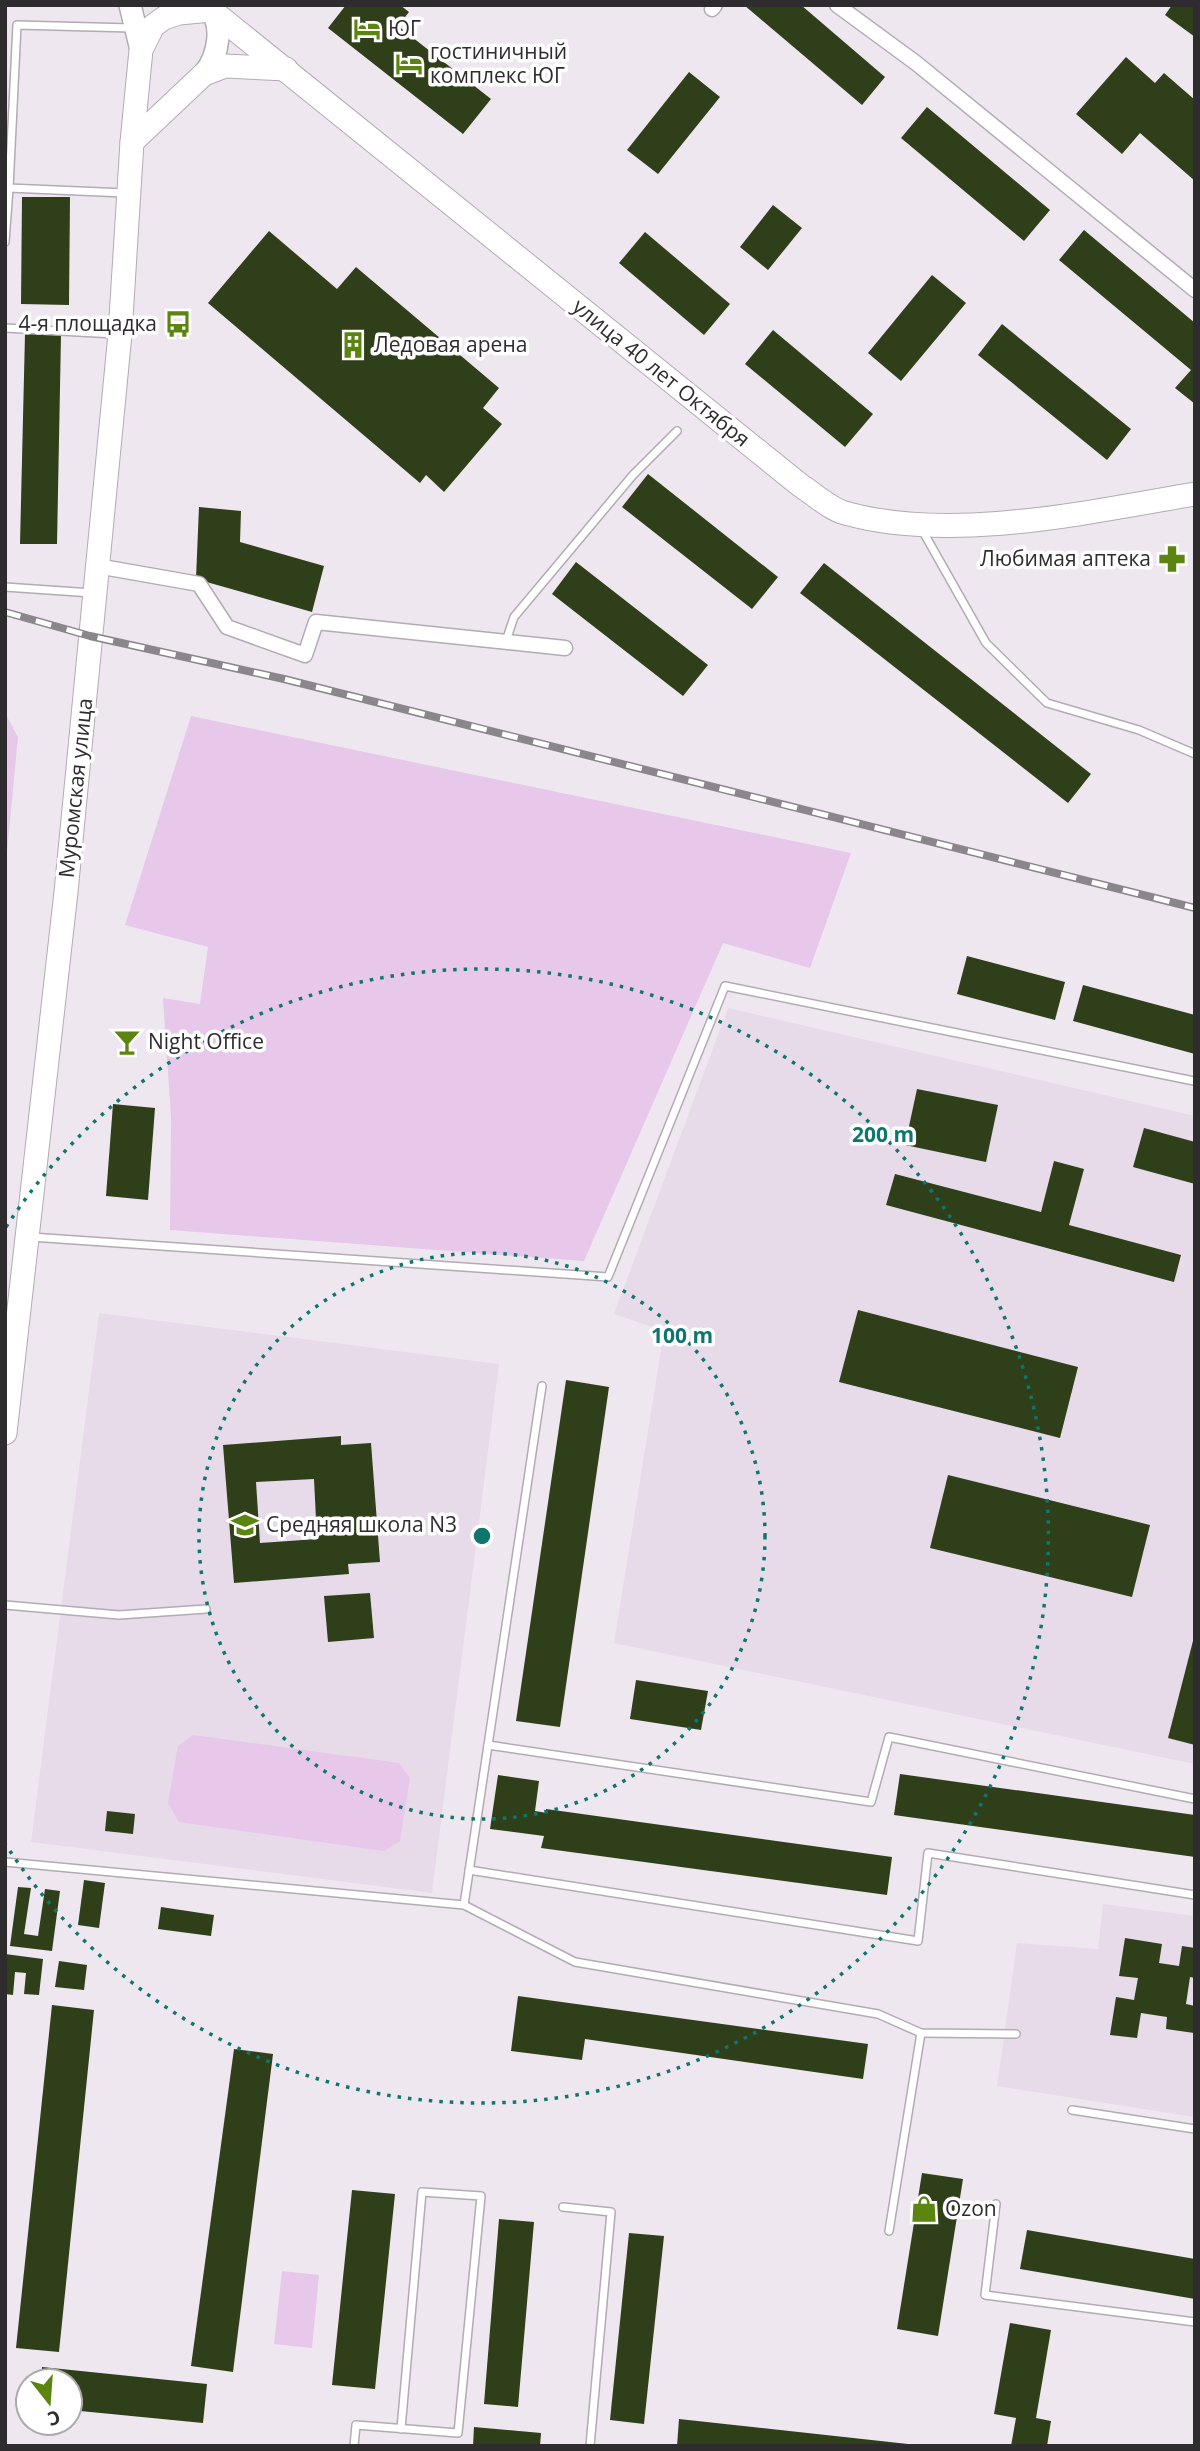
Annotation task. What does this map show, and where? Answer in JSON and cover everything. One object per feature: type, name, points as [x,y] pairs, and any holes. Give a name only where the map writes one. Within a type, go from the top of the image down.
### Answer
[{"type":"main road","points":[[130,5],[138,39],[164,18],[210,7],[218,43],[214,62],[204,74],[132,142]]},
{"type":"main road","name":"улица 40 лет Октября","points":[[210,7],[800,485],[842,513],[905,525],[1036,521],[1195,494]]},
{"type":"main road","name":"Муромская улица","points":[[5,1433],[66,892],[120,334],[138,39]]},
{"type":"main road","points":[[204,74],[225,66],[286,69]]},
{"type":"street","points":[[837,5],[916,63],[1195,290]]},
{"type":"street","points":[[97,566],[199,584],[227,627],[305,654],[316,622],[565,648]]},
{"type":"lane","points":[[5,242],[17,25],[138,39]]},
{"type":"lane","points":[[9,188],[129,193]]},
{"type":"lane","points":[[5,328],[120,334]]},
{"type":"lane","points":[[506,642],[514,617],[634,475],[677,431]]},
{"type":"lane","points":[[919,525],[986,643],[1047,703],[1139,730],[1195,754]]},
{"type":"lane","points":[[5,587],[94,593]]},
{"type":"lane","points":[[27,1237],[608,1277],[725,986],[1194,1082]]},
{"type":"lane","points":[[464,1905],[542,1386]]},
{"type":"lane","points":[[5,1605],[119,1615],[206,1609]]},
{"type":"lane","points":[[488,1745],[871,1802],[888,1737],[1195,1799]]},
{"type":"lane","points":[[469,1870],[918,1941],[928,1853],[1195,1895]]},
{"type":"lane","points":[[5,1862],[464,1905],[575,1962],[878,2014],[921,2032],[1016,2034]]},
{"type":"lane","points":[[889,2231],[921,2032]]},
{"type":"lane","points":[[1072,2110],[1195,2129]]},
{"type":"lane","points":[[354,2446],[356,2426],[458,2433],[481,2196],[422,2192],[401,2429]]},
{"type":"lane","points":[[996,2204],[985,2295],[1195,2322]]},
{"type":"lane","points":[[563,2207],[611,2213],[590,2446]]},
{"type":"shaded area","points":[[5,713],[18,737],[5,873]]},
{"type":"shaded area","points":[[191,716],[851,853],[810,968],[723,943],[584,1261],[170,1230],[171,1117],[163,998],[200,1004],[208,947],[125,925]]},
{"type":"shaded area","points":[[728,1008],[1195,1116],[1195,1764],[614,1643],[664,1331],[614,1314]]},
{"type":"shaded area","points":[[99,1313],[499,1364],[432,1893],[31,1842]]},
{"type":"shaded area","points":[[193,1735],[399,1763],[410,1778],[400,1841],[384,1851],[179,1822],[168,1803],[178,1746]]},
{"type":"shaded area","points":[[1103,1904],[1195,1916],[1195,2117],[997,2086],[1017,1943],[1098,1949]]},
{"type":"shaded area","points":[[282,2271],[319,2275],[312,2348],[274,2344]]},
{"type":"building","name":"гостиничный комплекс ЮГ","points":[[346,5],[400,5],[409,12],[398,26],[491,99],[463,134],[328,28]]},
{"type":"building","points":[[744,5],[801,5],[885,77],[862,105]]},
{"type":"building","points":[[1172,5],[1195,5],[1195,37],[1165,15]]},
{"type":"building","points":[[1126,57],[1155,83],[1164,73],[1195,100],[1195,181],[1140,133],[1122,154],[1076,114]]},
{"type":"building","points":[[689,72],[720,97],[658,174],[627,150]]},
{"type":"building","points":[[927,107],[1050,210],[1024,241],[901,138]]},
{"type":"building","points":[[22,197],[70,197],[69,305],[21,304]]},
{"type":"building","points":[[773,205],[802,228],[768,270],[740,247]]},
{"type":"building","points":[[1084,230],[1195,323],[1195,404],[1175,388],[1191,370],[1059,260]]},
{"type":"building","name":"Ледовая арена","points":[[269,231],[337,289],[356,267],[499,388],[483,408],[502,424],[444,492],[426,475],[420,483],[208,303]]},
{"type":"building","points":[[645,232],[730,304],[704,335],[619,263]]},
{"type":"building","points":[[932,275],[966,303],[901,381],[868,353]]},
{"type":"building","points":[[1002,324],[1131,429],[1107,460],[978,355]]},
{"type":"building","points":[[773,330],[873,414],[845,447],[745,364]]},
{"type":"building","points":[[25,334],[61,335],[57,544],[20,544]]},
{"type":"building","points":[[648,474],[778,577],[752,609],[622,507]]},
{"type":"building","points":[[199,507],[241,511],[240,542],[324,566],[312,612],[196,579]]},
{"type":"building","points":[[576,562],[708,665],[683,696],[552,594]]},
{"type":"building","points":[[824,563],[1091,774],[1068,803],[800,593]]},
{"type":"building","points":[[967,956],[1065,982],[1055,1020],[957,994]]},
{"type":"building","points":[[1083,985],[1195,1015],[1195,1054],[1073,1021]]},
{"type":"building","points":[[917,1089],[998,1105],[986,1162],[905,1145]]},
{"type":"building","points":[[113,1104],[155,1108],[148,1200],[106,1196]]},
{"type":"building","points":[[1144,1128],[1195,1142],[1195,1184],[1133,1167]]},
{"type":"building","points":[[1054,1161],[1084,1169],[1069,1225],[1181,1255],[1174,1282],[886,1205],[895,1174],[1041,1212]]},
{"type":"building","points":[[858,1310],[1078,1367],[1060,1438],[839,1382]]},
{"type":"building","points":[[566,1380],[609,1387],[560,1727],[516,1721]]},
{"type":"building","points":[[341,1436],[341,1445],[371,1443],[380,1562],[348,1564],[349,1574],[234,1583],[223,1445]],"holes":[[[314,1479],[317,1539],[260,1543],[256,1482]]]},
{"type":"building","points":[[948,1475],[1150,1525],[1132,1597],[930,1548]]},
{"type":"building","points":[[370,1593],[374,1638],[328,1642],[324,1596]]},
{"type":"building","points":[[1195,1637],[1195,1745],[1168,1738]]},
{"type":"building","points":[[636,1680],[708,1691],[701,1730],[630,1719]]},
{"type":"building","points":[[900,1774],[1195,1815],[1195,1857],[894,1815]]},
{"type":"building","points":[[498,1775],[539,1781],[535,1811],[547,1813],[546,1809],[892,1857],[887,1895],[541,1848],[544,1836],[490,1829]]},
{"type":"building","points":[[107,1811],[135,1814],[133,1834],[105,1831]]},
{"type":"building","points":[[84,1880],[105,1883],[99,1928],[78,1925]]},
{"type":"building","points":[[18,1887],[31,1888],[24,1934],[38,1936],[45,1889],[60,1891],[52,1951],[10,1946]]},
{"type":"building","points":[[161,1907],[214,1915],[211,1936],[158,1929]]},
{"type":"building","points":[[1125,1938],[1162,1944],[1159,1963],[1179,1966],[1182,1946],[1195,1948],[1195,1978],[1190,1977],[1186,2004],[1195,2006],[1194,2033],[1166,2029],[1167,2017],[1141,2013],[1137,2038],[1110,2035],[1116,1997],[1134,2000],[1138,1978],[1119,1976]]},
{"type":"building","points":[[5,1954],[43,1959],[39,1995],[24,1994],[26,1973],[15,1972],[13,1995],[5,1994]]},
{"type":"building","points":[[59,1961],[87,1965],[84,1990],[55,1987]]},
{"type":"building","points":[[518,1996],[868,2044],[863,2079],[585,2039],[582,2060],[511,2051]]},
{"type":"building","points":[[52,2005],[94,2010],[59,2352],[16,2348]]},
{"type":"building","points":[[234,2049],[273,2054],[233,2372],[191,2366]]},
{"type":"building","points":[[922,2173],[963,2179],[938,2336],[897,2329]]},
{"type":"building","points":[[352,2190],[395,2194],[375,2389],[332,2385]]},
{"type":"building","points":[[499,2219],[534,2222],[518,2407],[484,2404]]},
{"type":"building","points":[[1027,2230],[1195,2259],[1195,2299],[1020,2269]]},
{"type":"building","points":[[629,2233],[664,2236],[644,2424],[610,2420]]},
{"type":"building","points":[[1010,2323],[1051,2330],[1036,2418],[1051,2421],[1047,2446],[1011,2446],[1016,2418],[994,2414]]},
{"type":"building","points":[[84,2371],[207,2384],[203,2423],[84,2411]]},
{"type":"building","points":[[679,2419],[908,2444],[908,2446],[677,2446]]},
{"type":"building","points":[[474,2427],[541,2433],[540,2446],[473,2446]]},
{"type":"railway","points":[[5,612],[90,636],[284,679],[1195,908]]},
{"type":"place","name":"ЮГ","points":[[367,29]]},
{"type":"place","name":"гостиничный комплекс ЮГ","points":[[409,64]]},
{"type":"place","name":"4-я площадка","points":[[178,324]]},
{"type":"place","name":"Ледовая арена","points":[[353,345]]},
{"type":"place","name":"Любимая аптека","points":[[1172,559]]},
{"type":"place","name":"Night Office","points":[[127,1042]]},
{"type":"place","name":"Средняя школа N3","points":[[245,1525]]},
{"type":"place","name":"Ozon","points":[[924,2209]]}]
